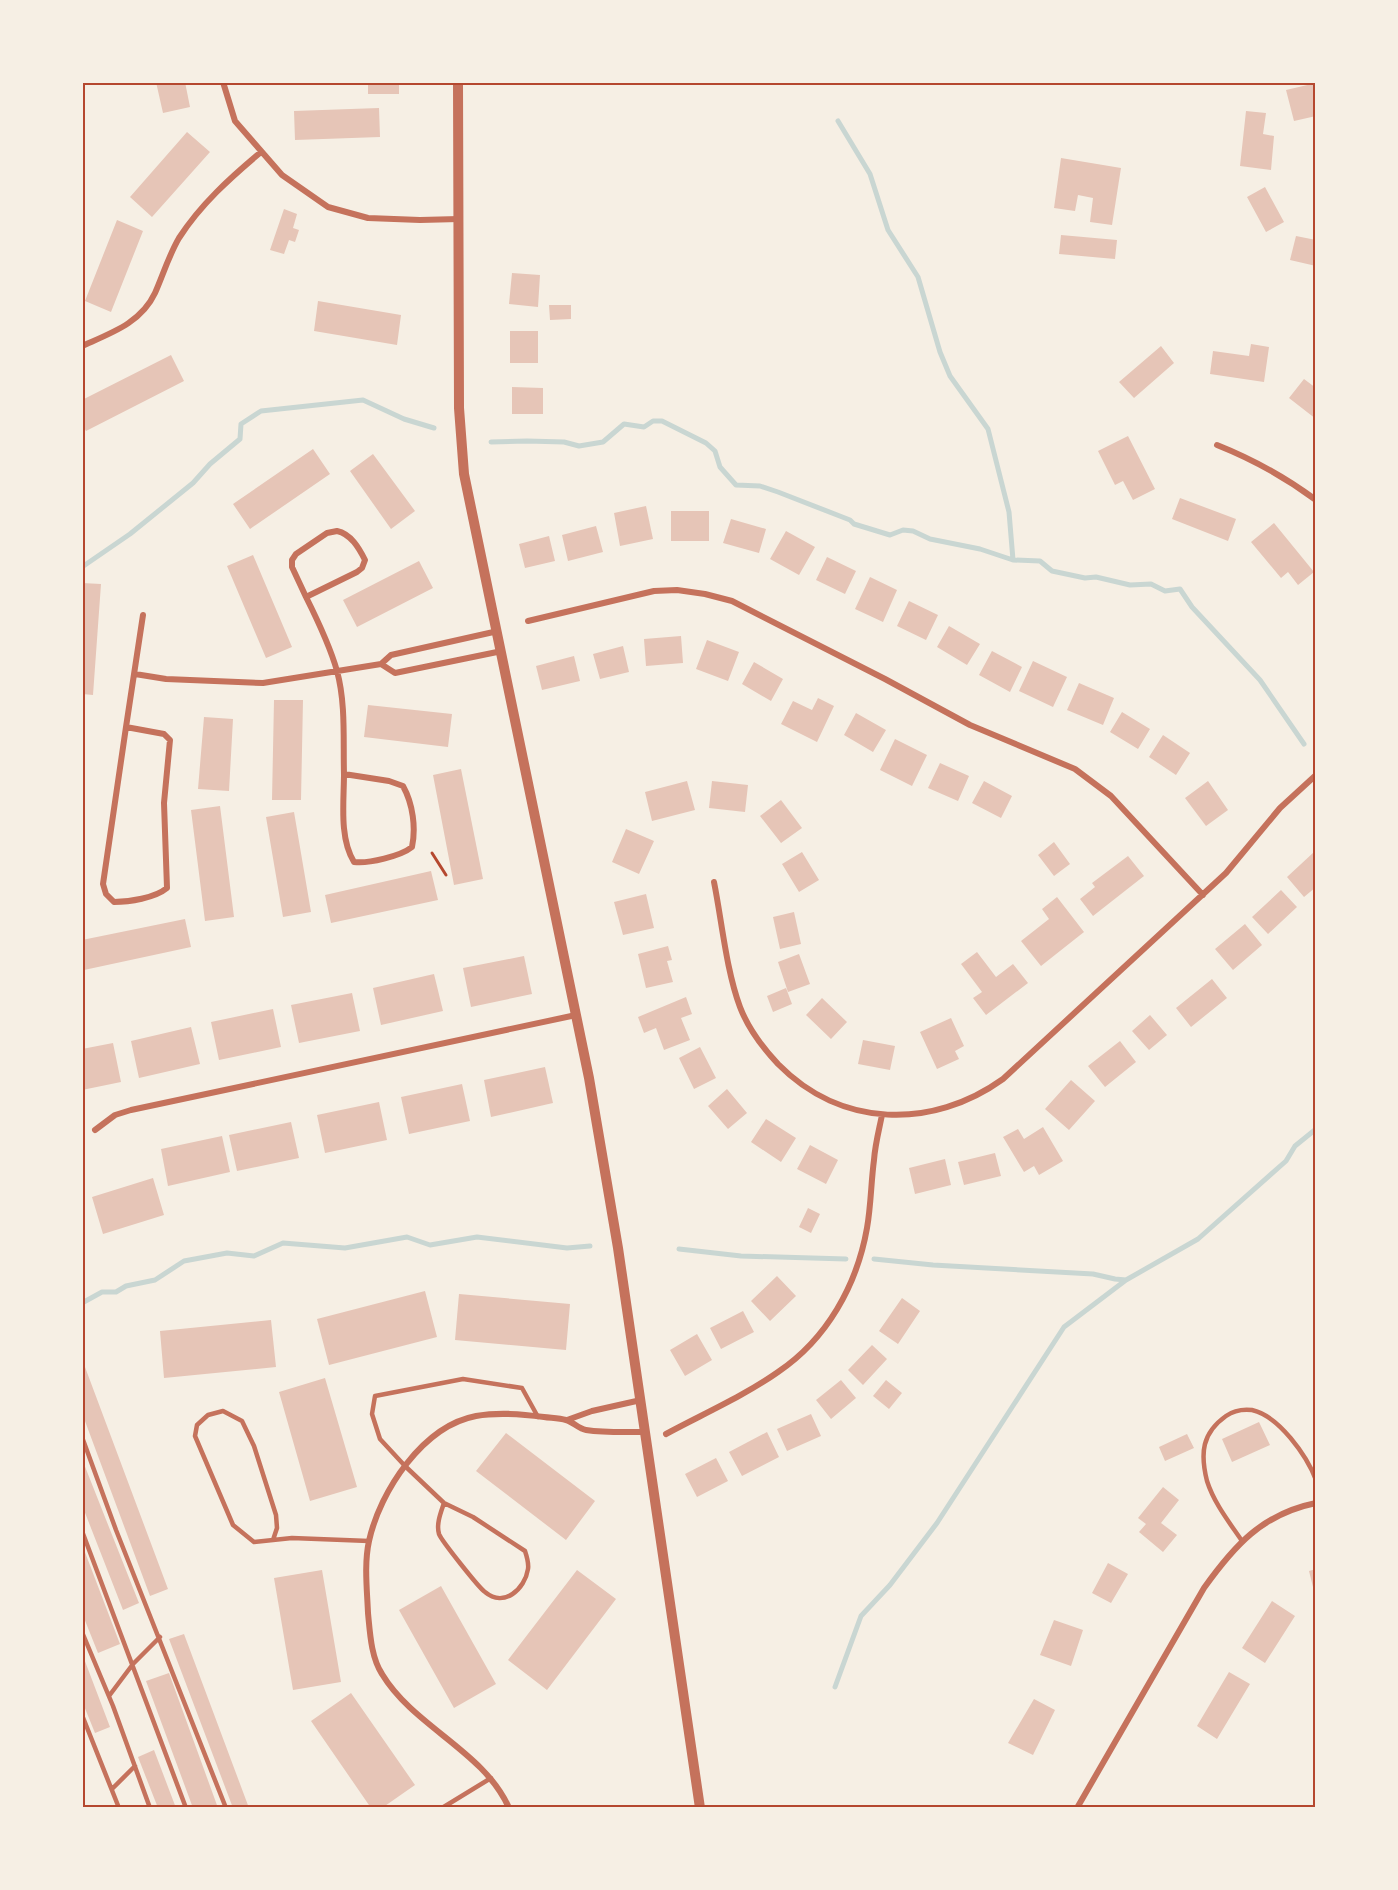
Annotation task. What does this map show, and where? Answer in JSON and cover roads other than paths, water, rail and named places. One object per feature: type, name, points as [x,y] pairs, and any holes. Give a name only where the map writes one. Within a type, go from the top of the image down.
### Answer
[{"type":"street","points":[[223,82],[235,121],[261,152],[282,175],[328,207],[368,218],[459,219]]},
{"type":"street","points":[[458,82],[460,433],[464,474],[590,1078],[641,1400],[700,1808]]},
{"type":"street","points":[[82,346],[128,325],[144,311],[154,296],[177,241],[190,222],[208,199],[261,152]]},
{"type":"street","points":[[1217,445],[1257,463],[1316,500]]},
{"type":"street","points":[[306,597],[362,568],[365,560],[346,533],[337,531],[327,533],[296,554],[292,560],[292,567],[331,653],[337,672],[343,725],[345,837],[349,854],[354,862],[371,861],[405,852],[412,847],[413,818],[408,795],[403,786],[389,781],[344,774]]},
{"type":"street","points":[[528,621],[654,591],[677,590],[732,601],[970,725],[1075,770],[1111,796],[1203,895]]},
{"type":"street","points":[[126,727],[164,734],[170,741],[164,803],[167,888],[161,892],[123,902],[114,902],[106,894],[103,884],[126,727],[135,674],[143,615]]},
{"type":"street","points":[[135,674],[166,679],[263,683],[381,664],[391,655],[498,631]]},
{"type":"street","points":[[381,664],[395,673],[502,651]]},
{"type":"street","points":[[714,882],[732,977],[741,1007],[753,1031],[770,1055],[790,1076],[820,1096],[853,1109],[882,1115],[908,1115],[942,1110],[968,1101],[1003,1079],[1226,873],[1280,808],[1316,775]]},
{"type":"street","points":[[95,1130],[115,1115],[131,1110],[576,1015]]},
{"type":"street","points":[[666,1434],[780,1371],[815,1340],[834,1315],[849,1287],[862,1249],[882,1115]]},
{"type":"street","points":[[567,1420],[591,1411],[641,1400]]},
{"type":"street","points":[[509,1808],[502,1792],[491,1778],[412,1709],[380,1672],[373,1652],[366,1580],[369,1541],[375,1522],[390,1486],[413,1456],[434,1436],[464,1419],[510,1413],[567,1420],[584,1430],[645,1432]]},
{"type":"street","points":[[1077,1808],[1204,1588],[1227,1555],[1267,1522],[1292,1510],[1316,1503]]},
{"type":"lane","points":[[444,1503],[438,1519],[439,1535],[486,1593],[500,1598],[514,1594],[524,1583],[529,1567],[525,1551],[474,1517],[444,1503],[405,1466],[380,1439],[372,1414],[375,1396],[463,1379],[522,1388],[538,1417]]},
{"type":"lane","points":[[1242,1541],[1221,1511],[1208,1483],[1203,1448],[1206,1436],[1216,1423],[1230,1413],[1242,1410],[1264,1415],[1276,1423],[1289,1437],[1303,1455],[1316,1480]]},
{"type":"lane","points":[[273,1540],[277,1528],[276,1515],[254,1446],[242,1420],[223,1411],[208,1415],[197,1425],[195,1436],[233,1525],[254,1542],[325,1538],[369,1541]]},
{"type":"lane","points":[[82,1437],[116,1530],[226,1808]]},
{"type":"lane","points":[[82,1531],[134,1664],[186,1808]]},
{"type":"lane","points":[[82,1632],[109,1696],[150,1808]]},
{"type":"lane","points":[[109,1696],[134,1664],[160,1637]]},
{"type":"lane","points":[[82,1715],[119,1808]]},
{"type":"lane","points":[[112,1789],[135,1766]]},
{"type":"lane","points":[[442,1808],[491,1778]]},
{"type":"waterway","points":[[838,121],[870,174],[888,230],[918,277],[940,352],[950,376],[988,429],[1009,512],[1013,560]]},
{"type":"waterway","points":[[82,567],[130,534],[193,483],[210,464],[240,439],[241,424],[261,411],[363,400],[404,419],[434,428]]},
{"type":"waterway","points":[[491,442],[564,442],[579,446],[603,442],[624,424],[644,427],[653,421],[662,421],[706,443],[715,451],[720,467],[736,485],[760,486],[850,520],[854,524],[890,535],[903,530],[913,531],[930,539],[980,549],[1013,560],[1040,561],[1052,571],[1085,578],[1096,577],[1130,585],[1151,584],[1165,591],[1180,589],[1192,607],[1260,680],[1304,744]]},
{"type":"waterway","points":[[835,1687],[861,1616],[890,1585],[937,1523],[1064,1327],[1126,1280],[1198,1239],[1286,1161],[1295,1146],[1316,1129]]},
{"type":"waterway","points":[[82,1303],[102,1292],[116,1292],[126,1286],[155,1280],[184,1261],[227,1253],[254,1256],[283,1243],[345,1248],[407,1237],[430,1245],[477,1237],[567,1248],[590,1246]]},
{"type":"waterway","points":[[679,1249],[741,1256],[846,1259]]},
{"type":"waterway","points":[[874,1259],[933,1265],[1093,1274],[1126,1280]]}]
